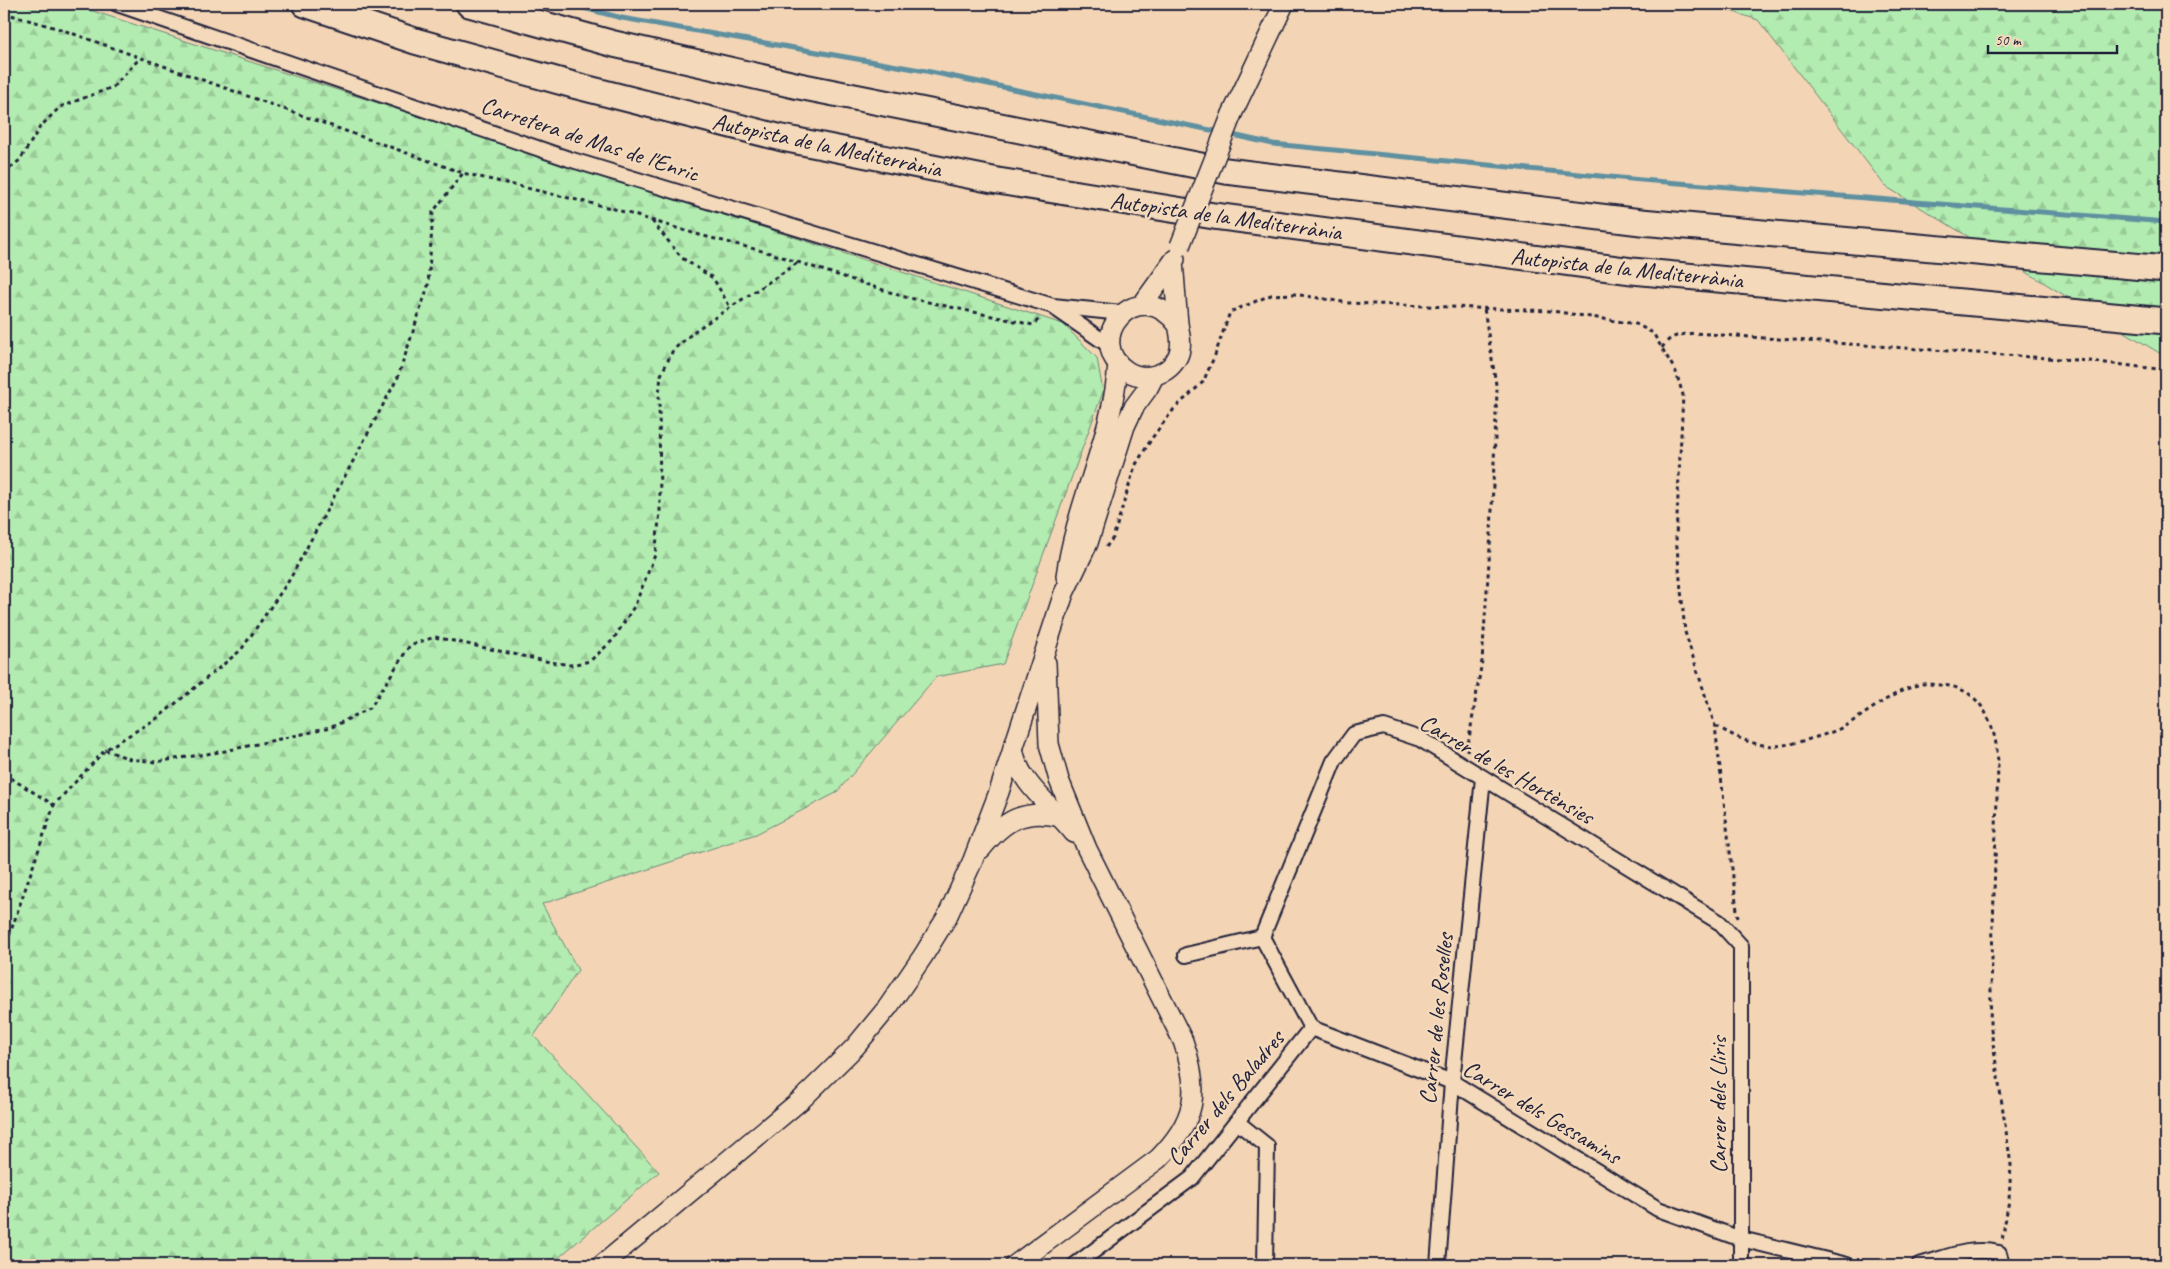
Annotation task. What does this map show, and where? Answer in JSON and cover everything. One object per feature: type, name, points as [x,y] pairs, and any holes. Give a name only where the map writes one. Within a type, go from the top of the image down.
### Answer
[{"type":"highway","name":"Autopista de la Mediterrània","points":[[305,4],[415,41],[586,89],[782,138],[998,181],[1214,216],[1632,271],[2166,321]]},
{"type":"highway","name":"Autopista de la Mediterrània","points":[[469,4],[614,44],[799,86],[1226,171],[1641,222],[2166,269]]},
{"type":"main road","points":[[1142,305],[1177,254],[1232,114],[1284,4]]},
{"type":"main road","points":[[1118,364],[1132,374],[1142,377],[1154,376],[1165,371],[1175,362],[1180,351],[1182,338],[1178,325],[1177,254]]},
{"type":"main road","points":[[1064,593],[1071,544],[1110,416],[1116,388],[1118,364],[1110,346],[1110,334],[1114,323],[1122,314],[1142,305],[1158,307],[1170,314],[1178,325]]},
{"type":"main road","points":[[602,1265],[801,1100],[855,1047],[888,1007],[923,956],[947,917],[973,860],[998,792],[1064,593],[1088,543],[1125,426],[1134,407],[1154,376]]},
{"type":"main road","points":[[1016,1265],[1158,1159],[1173,1144],[1191,1112],[1194,1096],[1190,1060],[1183,1041],[1087,850],[1059,780],[1050,744],[1046,648]]},
{"type":"main road","points":[[1013,744],[1018,769],[1026,781],[1062,817],[1087,850]]},
{"type":"main road","points":[[973,860],[994,833],[1014,819],[1030,814],[1047,814],[1062,817]]},
{"type":"street","name":"Carretera de Mas de l'Enric","points":[[117,4],[569,159],[1053,306]]},
{"type":"street","points":[[1053,306],[1122,314]]},
{"type":"street","points":[[1053,306],[1110,346]]},
{"type":"street","name":"Carrer de les Hortènsies","points":[[1262,937],[1334,761],[1354,734],[1384,727],[1420,739],[1719,922],[1741,946]]},
{"type":"street","name":"Carrer de les Roselles","points":[[1438,1265],[1452,1082],[1483,778]]},
{"type":"street","points":[[1186,955],[1262,937],[1312,1028]]},
{"type":"street","name":"Carrer dels Lliris","points":[[1741,946],[1741,1265]]},
{"type":"street","name":"Carrer dels Gessamins","points":[[1312,1028],[1452,1082],[1658,1209],[1741,1239],[1847,1265]]},
{"type":"street","name":"Carrer dels Baladres","points":[[1075,1265],[1192,1178],[1312,1028]]},
{"type":"street","points":[[1237,1122],[1267,1146],[1265,1265]]},
{"type":"street","points":[[1919,1265],[1961,1252],[1987,1250],[2001,1259]]},
{"type":"path","points":[[4,13],[60,29],[139,59],[463,173],[610,208],[799,262],[905,297],[1033,325],[1053,306]]},
{"type":"path","points":[[4,173],[20,160],[40,127],[60,107],[113,87],[139,59]]},
{"type":"path","points":[[4,951],[54,805],[105,750],[159,717],[240,650],[290,578],[398,377],[428,286],[433,212],[463,173]]},
{"type":"path","points":[[652,221],[682,258],[713,278],[730,307]]},
{"type":"path","points":[[105,750],[130,759],[156,762],[225,751],[330,728],[370,708],[410,645],[435,637],[550,662],[571,664],[590,661],[613,640],[635,605],[655,555],[660,512],[658,395],[660,374],[673,350],[696,330],[799,262]]},
{"type":"path","points":[[1088,543],[1106,547],[1113,538],[1135,466],[1152,438],[1174,409],[1203,382],[1230,312],[1271,295],[1294,294],[1349,303],[1552,311],[1636,324],[1653,333],[1676,372],[1683,395],[1676,537],[1685,632],[1715,726],[1741,946]]},
{"type":"path","points":[[1465,767],[1482,661],[1491,534],[1497,391],[1484,308]]},
{"type":"path","points":[[1662,348],[1675,335],[1694,333],[2089,361],[2166,370]]},
{"type":"path","points":[[1715,726],[1738,739],[1763,746],[1784,745],[1843,728],[1902,692],[1923,684],[1953,686],[1974,698],[1987,714],[1998,745],[1990,1024],[2011,1165],[2010,1200],[2001,1259]]},
{"type":"path","points":[[4,774],[54,805]]},
{"type":"green space","points":[[4,4],[71,4],[1063,324],[1097,358],[1103,392],[1003,664],[936,677],[836,793],[756,834],[542,904],[578,970],[534,1036],[659,1172],[550,1265],[4,1265]]},
{"type":"green space","points":[[1709,4],[2166,4],[2166,357],[1885,186],[1758,20]]},
{"type":"waterway","points":[[568,4],[622,18],[926,71],[1220,132]]},
{"type":"waterway","points":[[1228,134],[1273,144],[1641,180],[2166,222]]}]
